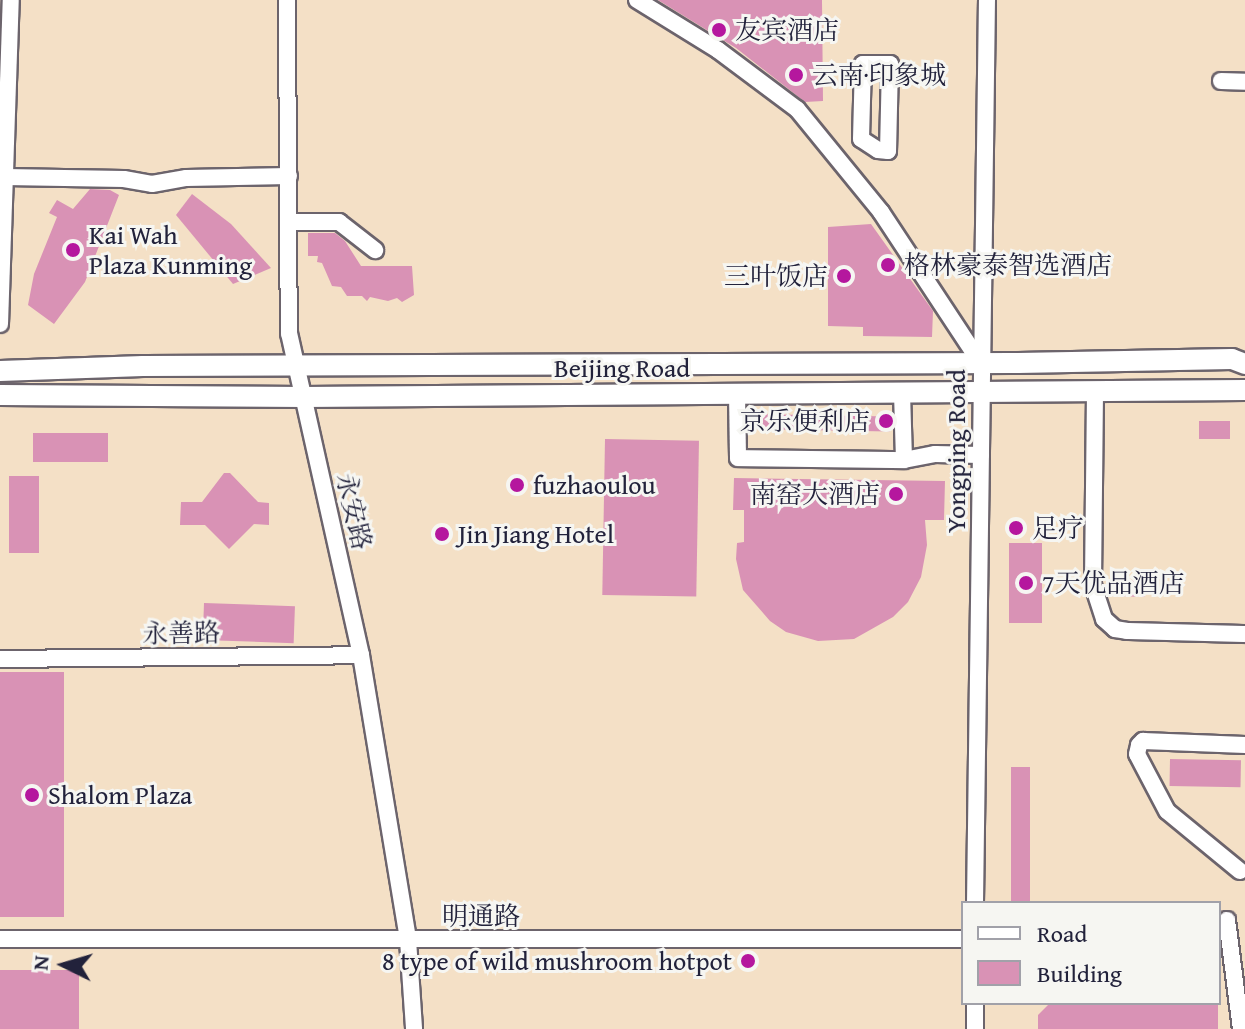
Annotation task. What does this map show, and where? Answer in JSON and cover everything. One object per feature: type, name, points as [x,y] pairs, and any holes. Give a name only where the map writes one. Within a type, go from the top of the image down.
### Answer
[{"type":"main road","name":"Beijing Road","points":[[0,371],[143,366],[297,368],[1241,360]]},
{"type":"main road","name":"Beijing Road","points":[[0,395],[304,397],[1245,390]]},
{"type":"street","points":[[0,324],[11,0]]},
{"type":"street","name":"永安路","points":[[287,0],[287,299],[297,368],[361,655],[408,940],[414,1029]]},
{"type":"street","points":[[637,0],[718,50],[797,109],[845,165],[913,257],[981,363]]},
{"type":"street","name":"Yongping Road","points":[[975,901],[987,0]]},
{"type":"street","points":[[863,64],[890,64],[888,151],[869,146],[861,139],[863,64]]},
{"type":"street","points":[[1221,81],[1245,82]]},
{"type":"street","points":[[845,165],[869,146]]},
{"type":"street","points":[[5,177],[124,179],[152,184],[186,178],[289,176]]},
{"type":"street","points":[[288,222],[339,222],[375,250]]},
{"type":"street","points":[[902,392],[904,460]]},
{"type":"street","points":[[1095,392],[1093,585],[1104,619],[1115,629],[1127,631],[1245,634]]},
{"type":"street","points":[[737,393],[738,458],[904,460],[935,454],[981,455]]},
{"type":"street","name":"永善路","points":[[0,659],[361,655]]},
{"type":"street","points":[[1240,871],[1167,811],[1137,754],[1143,741],[1245,745]]},
{"type":"street","points":[[1241,1029],[1223,921],[1245,915]]},
{"type":"street","name":"明通路","points":[[0,939],[961,939]]},
{"type":"street","points":[[975,1005],[975,1029]]},
{"type":"building","name":"云南·印象城","points":[[658,0],[822,0],[823,101],[805,102],[736,48]]},
{"type":"building","points":[[90,189],[110,190],[119,195],[85,282],[54,324],[28,305],[34,274],[57,217],[49,213],[57,200],[73,209]]},
{"type":"building","points":[[192,194],[231,224],[271,268],[233,284],[176,215]]},
{"type":"building","points":[[871,224],[933,311],[932,337],[863,336],[863,327],[828,326],[828,227]]},
{"type":"building","points":[[308,233],[335,233],[345,241],[361,266],[412,266],[414,295],[402,302],[397,298],[388,301],[370,297],[367,301],[362,296],[347,296],[341,287],[332,286],[322,263],[317,262],[318,256],[308,256]]},
{"type":"building","points":[[751,414],[890,416],[890,431],[751,429]]},
{"type":"building","points":[[1199,421],[1230,421],[1230,439],[1199,439]]},
{"type":"building","points":[[33,433],[108,433],[108,462],[33,462]]},
{"type":"building","points":[[605,439],[699,441],[696,597],[602,595]]},
{"type":"building","points":[[224,473],[230,473],[258,502],[269,503],[269,525],[254,524],[229,549],[205,525],[180,525],[181,502],[202,502]]},
{"type":"building","points":[[9,476],[39,476],[39,553],[9,553]]},
{"type":"building","points":[[734,478],[945,481],[944,520],[925,520],[927,545],[921,577],[908,602],[893,617],[854,639],[818,641],[786,632],[770,621],[743,590],[736,559],[737,543],[744,542],[744,510],[733,510]]},
{"type":"building","name":"7天优品酒店","points":[[1009,543],[1042,543],[1042,623],[1009,623]]},
{"type":"building","points":[[1115,580],[1145,581],[1144,597],[1114,596]]},
{"type":"building","points":[[204,603],[295,606],[294,643],[203,640]]},
{"type":"building","name":"Shalom Plaza","points":[[0,672],[64,672],[64,917],[0,917]]},
{"type":"building","points":[[1170,759],[1241,760],[1241,787],[1170,786]]},
{"type":"building","points":[[1011,767],[1030,767],[1030,901],[1011,901]]},
{"type":"building","points":[[0,970],[79,970],[79,1029],[0,1029]]},
{"type":"building","points":[[1048,1005],[1218,1005],[1218,1029],[1038,1029],[1038,1015]]},
{"type":"place","name":"友宾酒店","points":[[719,30]]},
{"type":"place","name":"云南·印象城","points":[[796,75]]},
{"type":"place","name":"Kai Wah Plaza Kunming","points":[[73,250]]},
{"type":"place","name":"格林豪泰智选酒店","points":[[888,265]]},
{"type":"place","name":"三叶饭店","points":[[844,276]]},
{"type":"place","name":"京乐便利店","points":[[886,421]]},
{"type":"place","name":"fuzhaoulou","points":[[517,485]]},
{"type":"place","name":"南窑大酒店","points":[[896,494]]},
{"type":"place","name":"足疗","points":[[1016,528]]},
{"type":"place","name":"Jin Jiang Hotel","points":[[442,534]]},
{"type":"place","name":"7天优品酒店","points":[[1026,583]]},
{"type":"place","name":"Shalom Plaza","points":[[32,795]]},
{"type":"place","name":"8 type of wild mushroom hotpot","points":[[748,961]]}]
